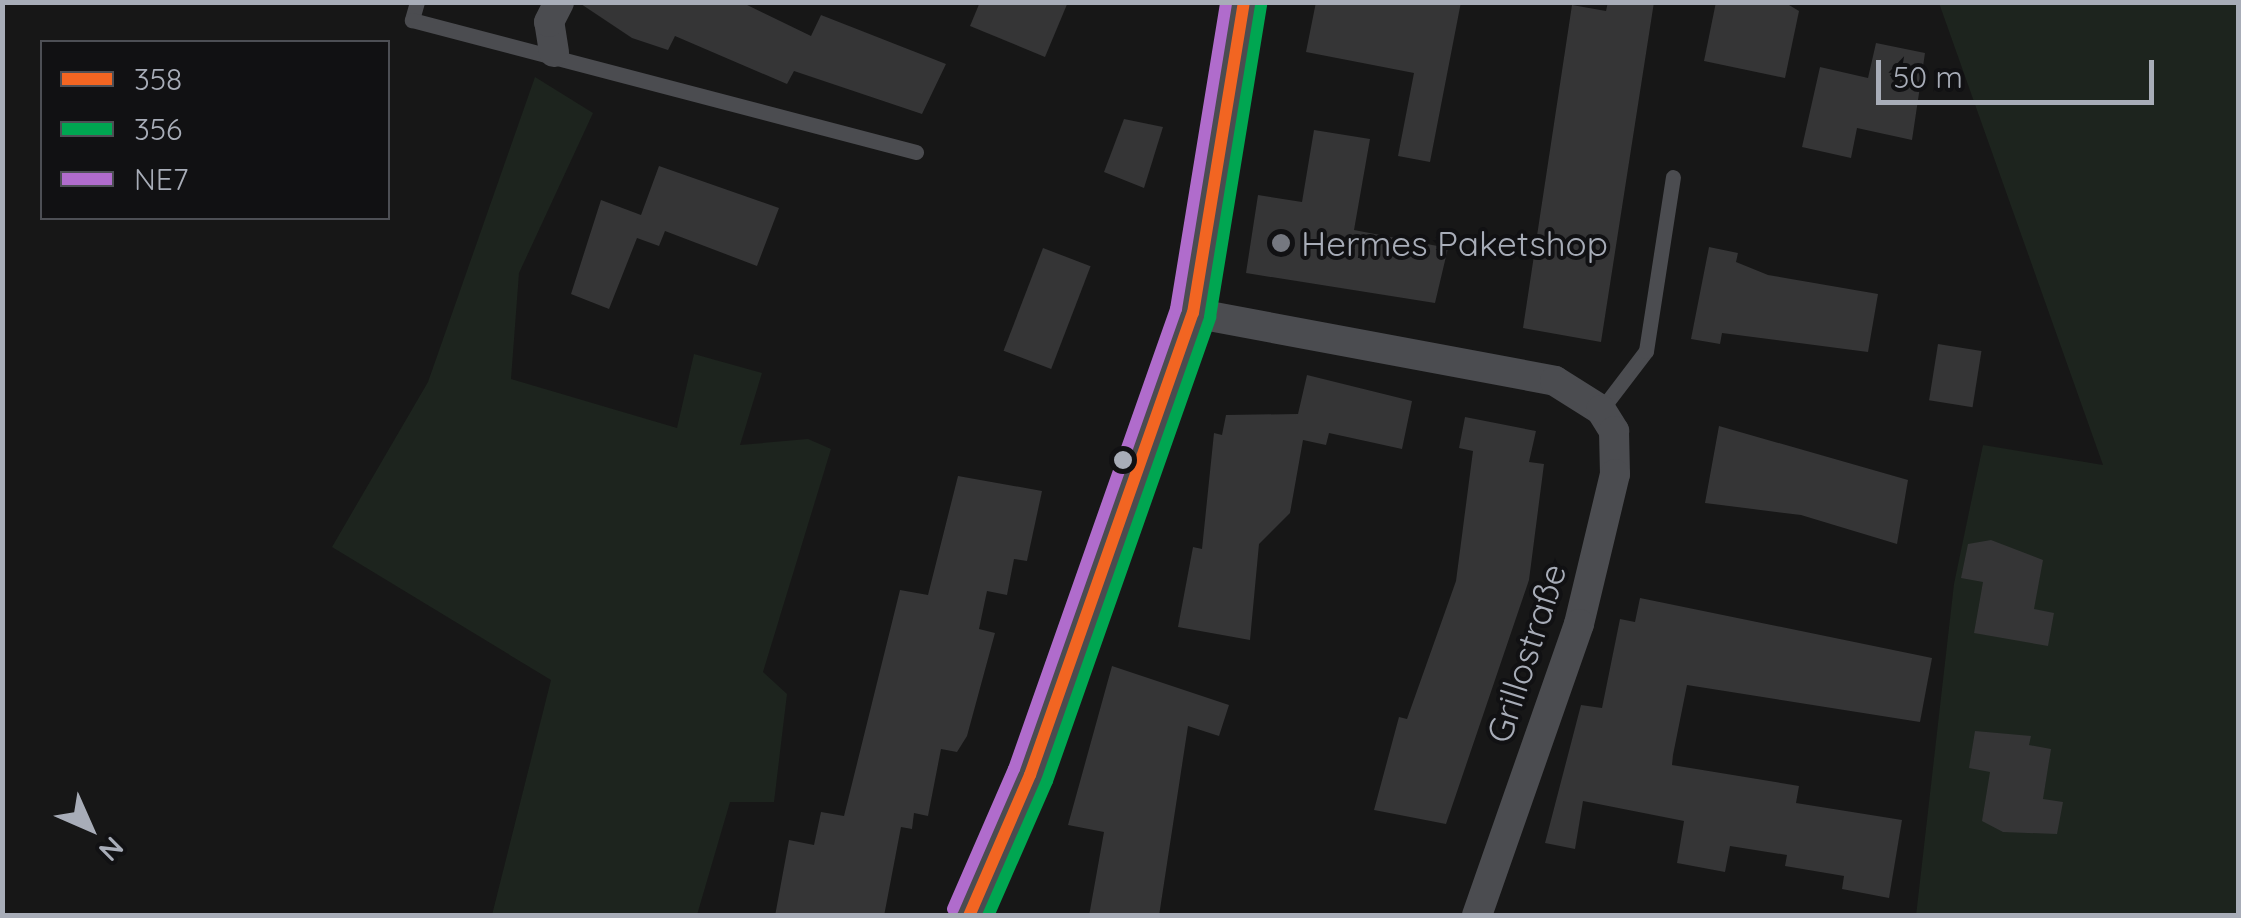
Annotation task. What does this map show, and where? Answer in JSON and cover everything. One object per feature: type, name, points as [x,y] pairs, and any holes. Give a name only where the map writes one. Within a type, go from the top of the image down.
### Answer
[{"type":"street","points":[[554,52],[549,22],[559,2]]},
{"type":"street","points":[[970,916],[1030,775],[1193,313],[1244,2]]},
{"type":"street","points":[[1193,313],[1555,380],[1601,410]]},
{"type":"street","name":"Grillostraße","points":[[1476,916],[1559,689],[1604,530],[1618,453],[1601,410]]},
{"type":"lane","points":[[418,2],[412,20],[554,52],[916,152]]},
{"type":"lane","points":[[1601,410],[1646,351],[1673,178]]},
{"type":"shaded area","points":[[1939,3],[2238,3],[2238,915],[1916,916],[1954,584],[1983,445],[2103,465]]},
{"type":"shaded area","points":[[535,77],[593,113],[519,273],[511,379],[677,428],[694,354],[762,373],[740,445],[808,439],[831,449],[763,672],[787,694],[774,802],[730,802],[697,915],[492,915],[551,680],[332,547],[428,382]]},
{"type":"building","points":[[578,2],[741,2],[811,36],[821,15],[946,64],[922,114],[794,71],[787,84],[675,36],[668,50],[632,38]]},
{"type":"building","points":[[980,2],[1068,2],[1045,57],[970,26]]},
{"type":"building","points":[[1316,2],[1461,2],[1430,162],[1398,156],[1414,73],[1306,52]]},
{"type":"building","points":[[1608,2],[1654,2],[1601,342],[1523,328],[1572,5],[1606,11]]},
{"type":"building","points":[[1716,2],[1784,2],[1799,11],[1785,78],[1704,61]]},
{"type":"building","points":[[1876,43],[1925,53],[1912,140],[1857,128],[1851,158],[1802,147],[1820,67],[1868,78]]},
{"type":"building","points":[[1124,119],[1163,127],[1144,188],[1104,172]]},
{"type":"building","points":[[1314,130],[1370,139],[1354,230],[1448,248],[1435,303],[1246,273],[1258,195],[1302,202]]},
{"type":"building","points":[[659,166],[779,208],[757,266],[665,231],[659,246],[637,238],[609,309],[571,294],[601,200],[641,215]]},
{"type":"building","points":[[1709,247],[1738,253],[1736,262],[1768,275],[1878,294],[1868,352],[1722,333],[1720,344],[1691,339]]},
{"type":"building","points":[[1043,248],[1091,266],[1051,369],[1004,351]]},
{"type":"building","points":[[1938,344],[1981,351],[1973,407],[1929,400]]},
{"type":"building","points":[[1307,375],[1412,401],[1402,449],[1329,433],[1326,445],[1303,440],[1290,513],[1259,544],[1250,640],[1178,627],[1193,547],[1202,549],[1214,433],[1222,435],[1226,415],[1298,414]]},
{"type":"building","points":[[1465,417],[1536,431],[1529,462],[1544,464],[1529,580],[1446,824],[1374,810],[1399,717],[1407,719],[1456,581],[1473,451],[1459,448]]},
{"type":"building","points":[[1719,426],[1908,480],[1897,544],[1801,515],[1705,503]]},
{"type":"building","points":[[958,476],[1042,491],[1027,561],[1014,559],[1007,595],[987,591],[979,629],[995,633],[967,736],[957,752],[941,749],[928,816],[914,813],[912,829],[901,827],[884,916],[775,916],[789,840],[814,845],[821,812],[844,816],[900,590],[928,595]]},
{"type":"building","points":[[1991,540],[2043,560],[2034,609],[2054,613],[2048,646],[1974,633],[1983,582],[1961,578],[1968,544]]},
{"type":"building","points":[[1640,598],[1932,658],[1920,722],[1687,685],[1673,755],[1672,765],[1799,786],[1796,803],[1902,820],[1889,898],[1842,889],[1844,876],[1785,866],[1787,855],[1730,846],[1725,872],[1677,863],[1684,821],[1583,801],[1575,849],[1545,843],[1581,705],[1602,708],[1620,619],[1635,622]]},
{"type":"building","points":[[1112,666],[1229,705],[1219,736],[1188,726],[1159,916],[1089,916],[1104,832],[1068,825]]},
{"type":"building","points":[[1975,731],[2031,736],[2029,745],[2051,749],[2043,799],[2063,802],[2057,834],[2003,832],[1982,821],[1990,772],[1969,768]]},
{"type":"transit line","name":"NE7","points":[[953,909],[1014,769],[1176,309],[1226,2]]},
{"type":"transit line","name":"358","points":[[969,916],[1030,775],[1193,313],[1244,2]]},
{"type":"transit line","name":"356","points":[[988,916],[1047,781],[1210,317],[1261,5]]},
{"type":"place","name":"Hermes Paketshop","points":[[1281,243]]}]
